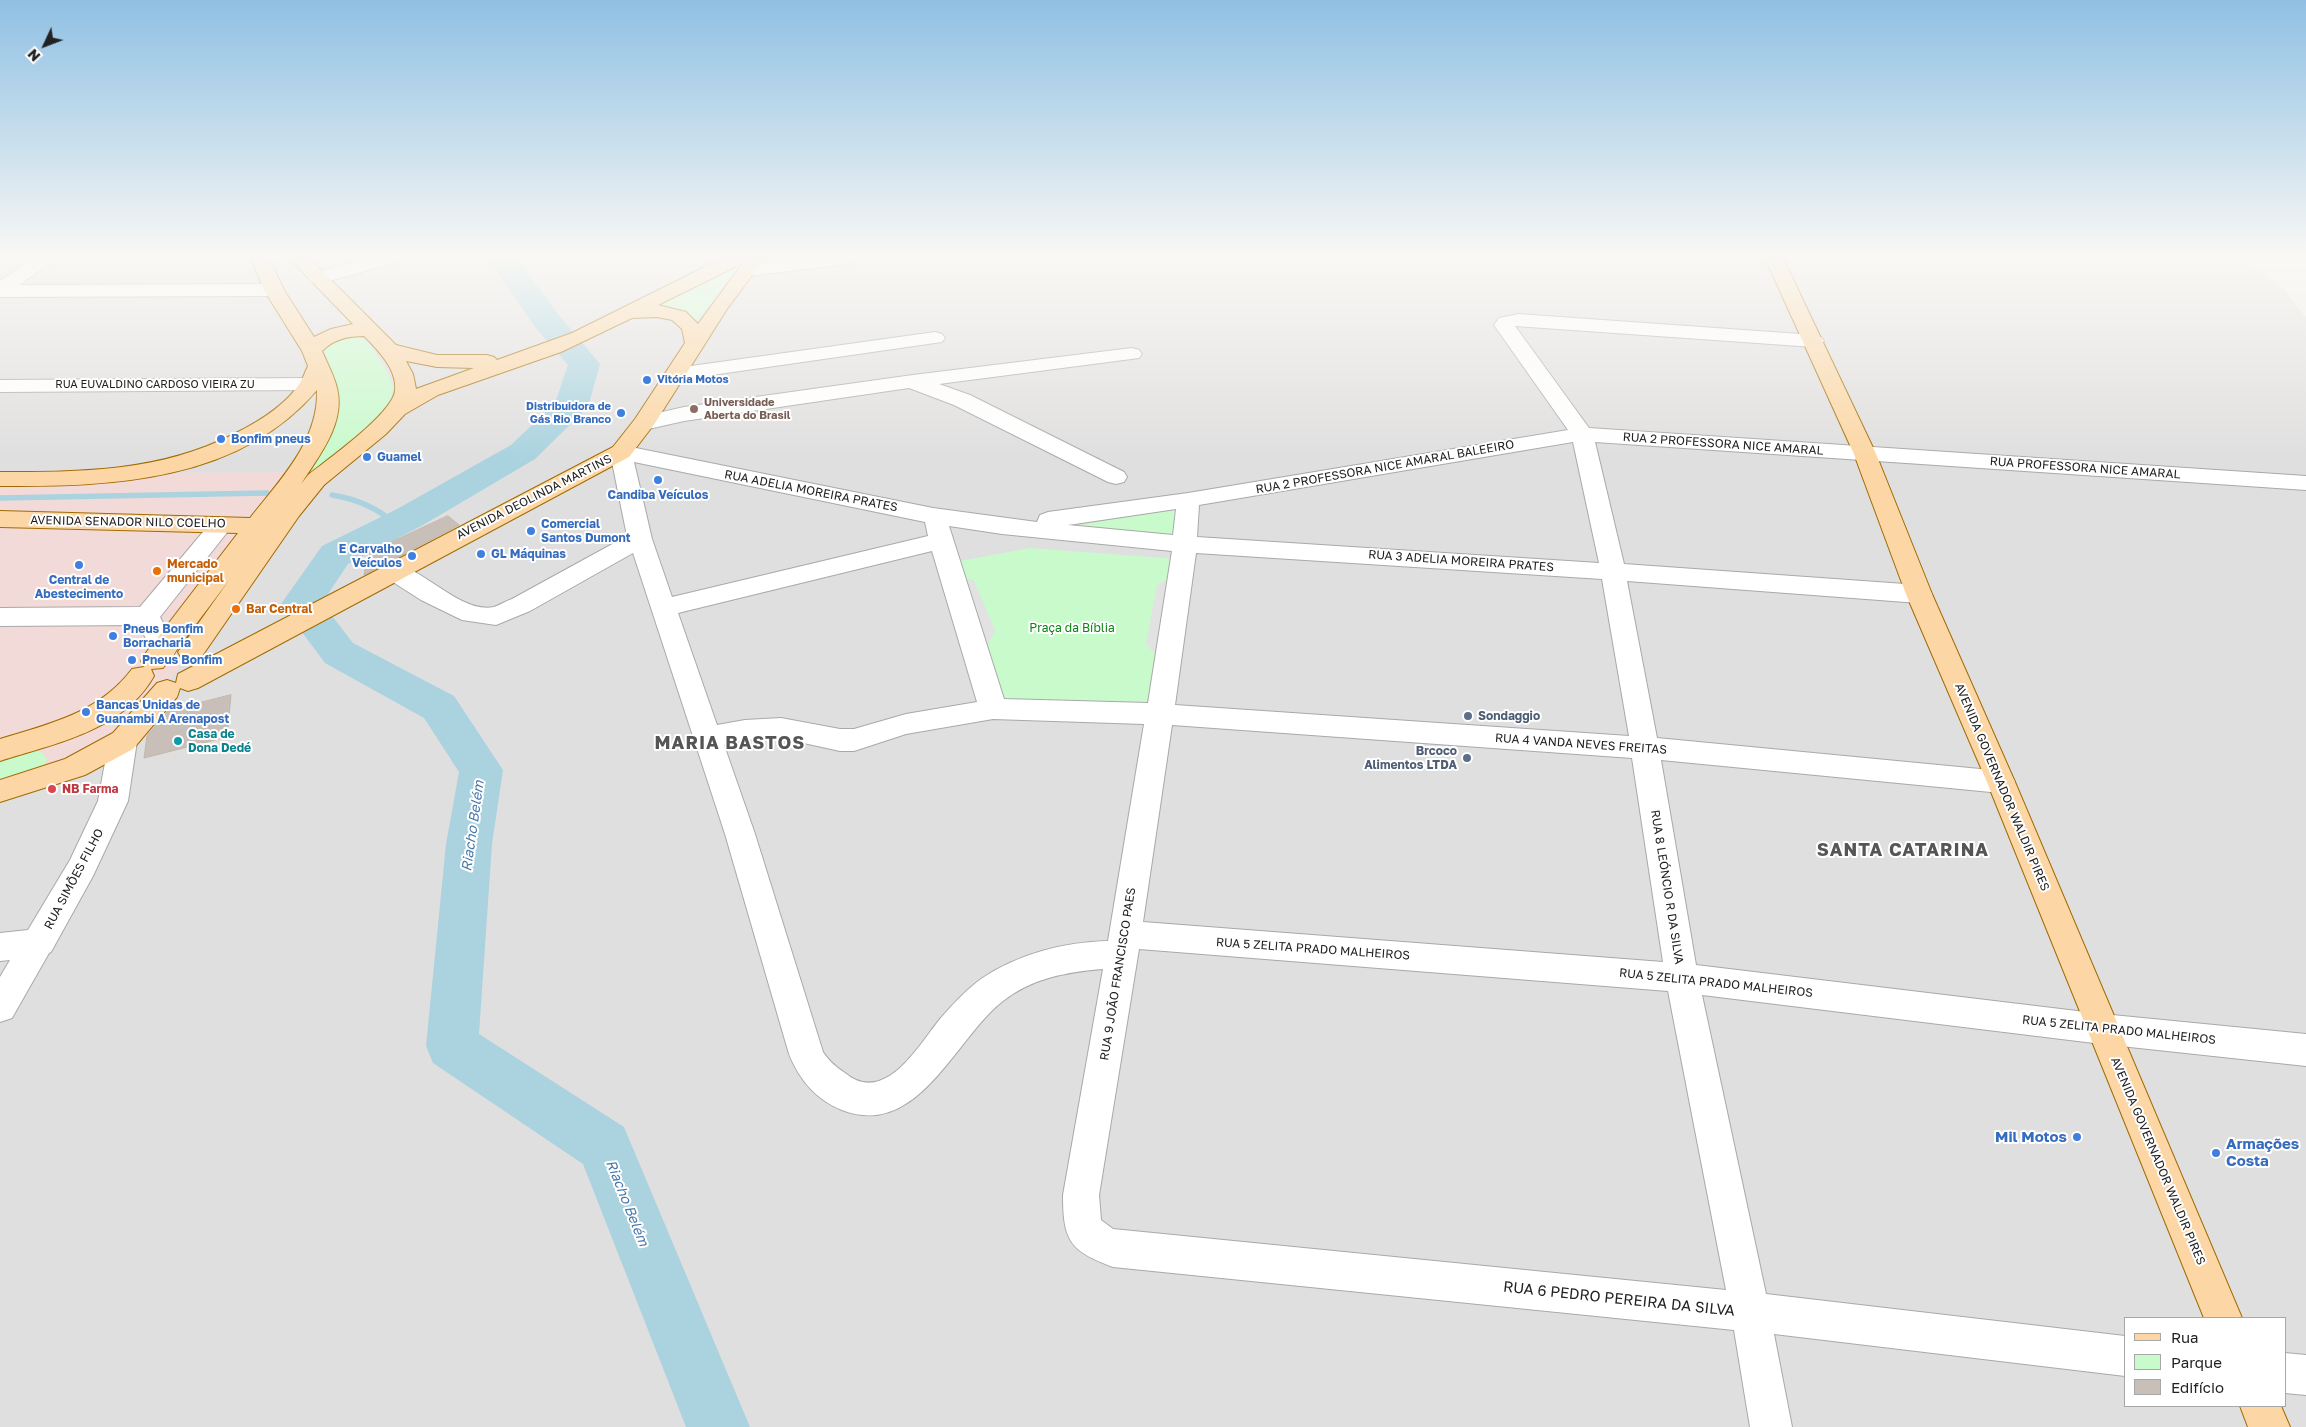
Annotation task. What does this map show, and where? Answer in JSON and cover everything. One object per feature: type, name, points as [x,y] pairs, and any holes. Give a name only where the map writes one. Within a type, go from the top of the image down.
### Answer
[{"type":"main road","points":[[0,791],[75,767],[123,741],[177,686],[202,666],[202,659],[195,653],[264,524],[315,445],[325,422],[328,405],[327,388],[313,367],[295,325]]},
{"type":"main road","points":[[298,325],[313,325]]},
{"type":"main road","points":[[365,325],[389,349],[405,382],[406,391],[397,409]]},
{"type":"main road","points":[[0,750],[68,728],[124,697],[264,524],[378,429],[397,409],[430,390],[554,348],[604,325]]},
{"type":"main road","points":[[690,325],[696,344]]},
{"type":"main road","name":"AVENIDA DEOLINDA MARTINS","points":[[177,686],[621,452],[644,423],[709,325]]},
{"type":"main road","name":"AVENIDA GOVERNADOR WALDIR PIRES","points":[[1806,325],[1865,454],[1919,594],[2001,782],[2223,1317]]},
{"type":"main road","points":[[0,479],[115,476],[171,466],[233,444],[268,425],[298,400],[313,367],[316,346],[336,334],[352,330],[370,330]]},
{"type":"main road","points":[[389,349],[419,359],[444,363],[528,357]]},
{"type":"main road","name":"AVENIDA SENADOR NILO COELHO","points":[[0,519],[221,525],[264,524]]},
{"type":"main road","name":"AVENIDA DEOLINDA MARTINS","points":[[153,662],[175,653],[195,653],[265,639]]},
{"type":"main road","points":[[153,662],[141,682],[148,690],[177,686]]},
{"type":"main road","points":[[68,728],[80,732],[87,744],[84,756],[75,767]]},
{"type":"main road","points":[[2260,1407],[2269,1427]]},
{"type":"street","points":[[1504,325],[1582,434]]},
{"type":"street","points":[[1580,325],[1814,342]]},
{"type":"street","points":[[677,374],[934,338]]},
{"type":"street","points":[[644,423],[684,414],[1132,354]]},
{"type":"street","name":"RUA EUVALDINO CARDOSO VIEIRA ZU","points":[[0,386],[313,367]]},
{"type":"street","points":[[913,382],[962,400],[1116,477]]},
{"type":"street","name":"RUA 2 PROFESSORA NICE AMARAL","points":[[1582,434],[1865,454]]},
{"type":"street","name":"RUA 2 PROFESSORA NICE AMARAL BALEEIRO","points":[[1002,526],[1188,500],[1582,434]]},
{"type":"street","name":"RUA 8 LEÓNCIO R DA SILVA","points":[[1582,434],[1613,572],[1645,748],[1682,978],[1750,1312],[1771,1427]]},
{"type":"street","name":"RUA ADELIA MOREIRA PRATES","points":[[621,452],[933,516],[1002,526]]},
{"type":"street","name":"RUA 5 ZELITA PRADO MALHEIROS","points":[[621,452],[640,539],[665,607],[740,834],[803,1044],[813,1068],[842,1094],[855,1099],[871,1099],[895,1093],[912,1080],[970,1011],[992,990],[1018,974],[1048,963],[1101,954],[1124,944],[1682,978],[2102,1029],[2306,1050]]},
{"type":"street","name":"RUA PROFESSORA NICE AMARAL","points":[[1865,454],[2306,483]]},
{"type":"street","name":"RUA 9 JOÃO FRANCISCO PAES","points":[[1099,1240],[1082,1215],[1081,1195],[1124,944],[1160,714],[1186,544],[1188,500]]},
{"type":"street","points":[[933,516],[993,709]]},
{"type":"street","points":[[665,607],[943,544],[974,523]]},
{"type":"street","points":[[201,551],[230,542],[264,524]]},
{"type":"street","points":[[153,662],[147,616],[221,525]]},
{"type":"street","name":"RUA 3 ADELIA MOREIRA PRATES","points":[[1002,526],[1186,544],[1402,556],[1919,594]]},
{"type":"street","points":[[394,571],[430,594],[471,614],[496,616],[521,605],[640,539]]},
{"type":"street","points":[[0,617],[147,616]]},
{"type":"street","name":"RUA 4 VANDA NEVES FREITAS","points":[[707,738],[745,730],[781,728],[840,740],[854,740],[906,724],[993,709],[1160,714],[1645,748],[2001,782]]},
{"type":"street","name":"RUA SIMÕES FILHO","points":[[0,1007],[40,942],[82,867],[113,800],[123,741]]},
{"type":"street","points":[[0,947],[40,942]]},
{"type":"street","name":"RUA 6 PEDRO PEREIRA DA SILVA","points":[[1099,1240],[1750,1312],[2124,1356]]},
{"type":"street","points":[[2286,1373],[2306,1375]]},
{"type":"shaded area","points":[[0,325],[2306,325],[2306,1427],[0,1427]]},
{"type":"shaded area","points":[[316,472],[179,668],[136,724],[0,795],[0,474]]},
{"type":"shaded area","points":[[957,576],[974,580],[995,631],[985,649]]},
{"type":"shaded area","points":[[1173,577],[1159,658],[1146,644],[1157,585]]},
{"type":"green space","points":[[350,337],[366,339],[388,373],[393,387],[391,408],[263,537],[337,402],[336,385],[325,357],[324,349]]},
{"type":"green space","points":[[1197,506],[1197,541],[1027,533]]},
{"type":"green space","name":"Praça da Bíblia","points":[[1030,548],[1177,559],[1151,710],[1011,700],[1000,695],[954,562]]},
{"type":"green space","points":[[30,751],[41,752],[47,759],[43,770],[0,787],[0,761]]},
{"type":"building","points":[[448,516],[459,525],[364,575],[368,553]]},
{"type":"building","name":"Casa de Dona Dedé","points":[[231,695],[227,737],[144,758],[147,736],[168,711]]},
{"type":"waterway","name":"Riacho Belém","points":[[550,325],[584,364],[571,407],[523,452],[410,517],[335,555],[301,604],[339,653],[439,707],[481,770],[469,844],[452,1046],[604,1146],[718,1427]]},
{"type":"waterway","points":[[0,498],[267,493]]},
{"type":"waterway","points":[[332,495],[366,505],[381,513],[395,524]]},
{"type":"place","name":"Vitória Motos","points":[[647,380]]},
{"type":"place","name":"Universidade Aberta do Brasil","points":[[694,409]]},
{"type":"place","name":"Distribuidora de Gás Rio Branco","points":[[621,413]]},
{"type":"place","name":"Bonfim pneus","points":[[221,439]]},
{"type":"place","name":"Guamel","points":[[367,457]]},
{"type":"place","name":"Candiba Veículos","points":[[658,480]]},
{"type":"place","name":"Comercial Santos Dumont","points":[[531,531]]},
{"type":"place","name":"GL Máquinas","points":[[481,554]]},
{"type":"place","name":"E Carvalho Veículos","points":[[412,556]]},
{"type":"place","name":"Central de Abestecimento","points":[[79,565]]},
{"type":"place","name":"Mercado municipal","points":[[157,571]]},
{"type":"place","name":"Bar Central","points":[[236,609]]},
{"type":"place","name":"Pneus Bonfim Borracharia","points":[[113,636]]},
{"type":"place","name":"Pneus Bonfim","points":[[132,660]]},
{"type":"place","name":"Bancas Unidas de Guanambi A Arenapost","points":[[86,712]]},
{"type":"place","name":"Sondaggio","points":[[1468,716]]},
{"type":"place","name":"Casa de Dona Dedé","points":[[178,741]]},
{"type":"place","name":"Brcoco Alimentos LTDA","points":[[1467,758]]},
{"type":"place","name":"NB Farma","points":[[52,789]]},
{"type":"place","name":"Mil Motos","points":[[2077,1137]]},
{"type":"place","name":"Armações Costa","points":[[2216,1153]]},
{"type":"district","name":"MARIA BASTOS","points":[[730,743]]},
{"type":"district","name":"SANTA CATARINA","points":[[1903,850]]}]
